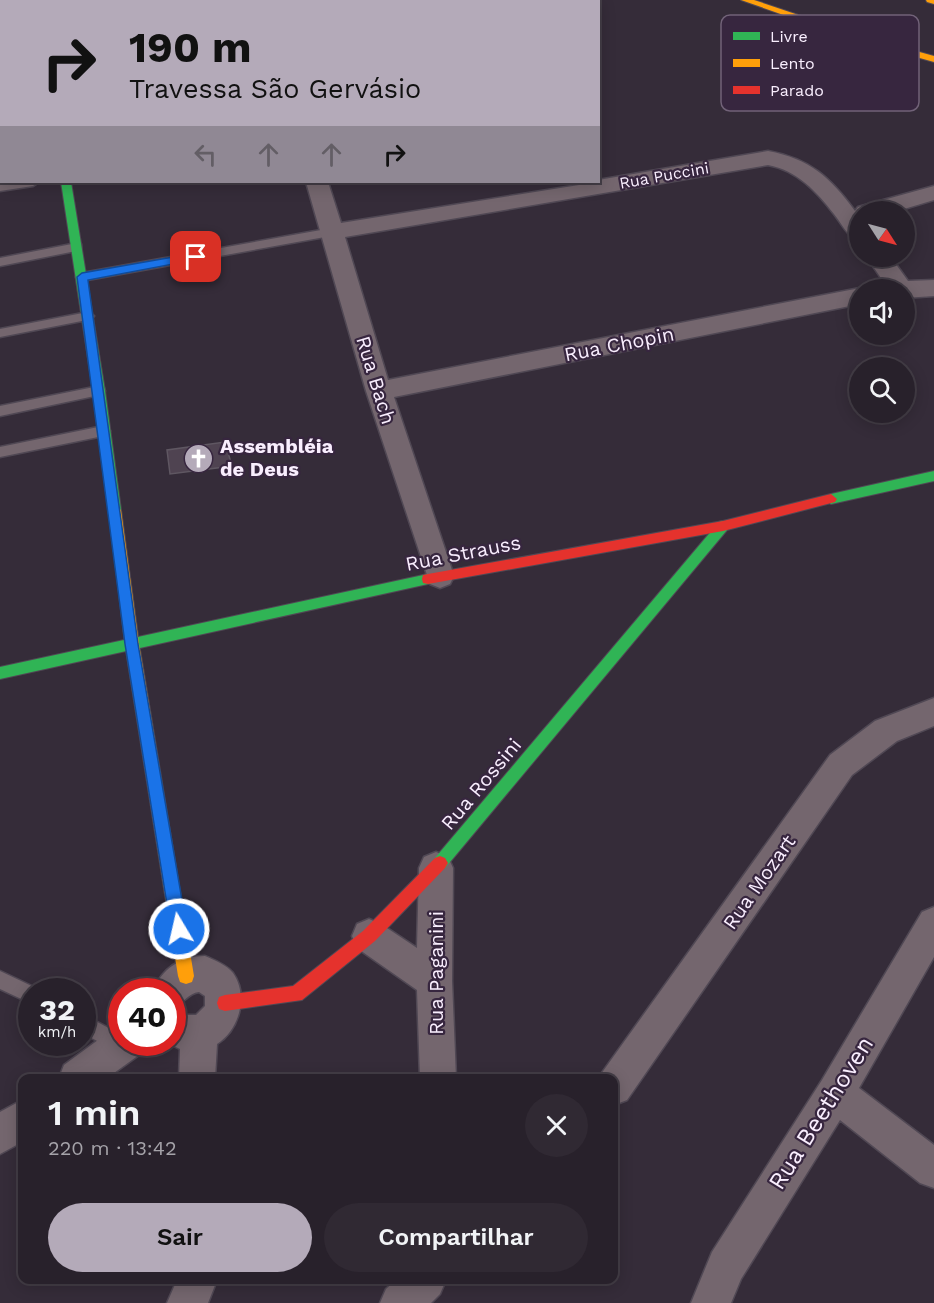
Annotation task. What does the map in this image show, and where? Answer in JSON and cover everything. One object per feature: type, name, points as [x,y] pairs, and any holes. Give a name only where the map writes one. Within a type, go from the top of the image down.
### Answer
[{"type":"main road","points":[[744,0],[789,15]]},
{"type":"main road","points":[[919,55],[934,59]]},
{"type":"main road","points":[[66,183],[99,391],[177,978]]},
{"type":"main road","name":"Rua Strauss","points":[[0,673],[440,576],[723,526],[885,485],[934,476]]},
{"type":"main road","name":"Rua Rossini","points":[[225,1003],[296,994],[369,936],[436,868],[723,526]]},
{"type":"street","name":"Rua Puccini","points":[[332,232],[768,158],[781,159],[800,167],[849,211]]},
{"type":"street","name":"Rua Bach","points":[[317,183],[379,391],[440,576]]},
{"type":"street","points":[[911,201],[934,193]]},
{"type":"street","points":[[915,289],[934,288]]},
{"type":"street","name":"Rua Chopin","points":[[379,391],[849,298]]},
{"type":"street","name":"Rua Mozart","points":[[618,1081],[841,765],[886,730],[934,711]]},
{"type":"street","name":"Rua Paganini","points":[[436,868],[434,981],[438,1074]]},
{"type":"street","name":"Rua Beethoven","points":[[711,1303],[726,1266],[835,1093],[934,924]]},
{"type":"street","points":[[369,936],[434,981]]},
{"type":"street","points":[[186,981],[205,974],[214,978],[224,993],[225,1003],[216,1022],[186,1030],[196,1074]]},
{"type":"street","points":[[82,1074],[108,1055]]},
{"type":"street","points":[[835,1093],[934,1169]]},
{"type":"street","points":[[0,1136],[18,1122]]},
{"type":"street","points":[[187,1303],[195,1284]]},
{"type":"street","points":[[398,1303],[401,1284]]},
{"type":"street","points":[[398,1303],[421,1284]]},
{"type":"lane","points":[[0,187],[26,183]]},
{"type":"lane","points":[[82,277],[332,232]]},
{"type":"lane","points":[[0,262],[77,247]]},
{"type":"lane","points":[[0,333],[88,316]]},
{"type":"lane","points":[[0,411],[99,391]]},
{"type":"lane","points":[[0,452],[104,431]]},
{"type":"lane","points":[[0,980],[18,989]]},
{"type":"building","name":"Assembléia de Deus","points":[[225,442],[232,466],[170,474],[167,450]]},
{"type":"traffic: fast","points":[[66,183],[115,510]]},
{"type":"traffic: fast","points":[[831,499],[934,476]]},
{"type":"traffic: fast","points":[[440,863],[723,526]]},
{"type":"traffic: fast","points":[[0,673],[428,579]]},
{"type":"traffic: slow","points":[[745,0],[790,15]]},
{"type":"traffic: slow","points":[[930,0],[934,1]]},
{"type":"traffic: slow","points":[[919,55],[934,59]]},
{"type":"traffic: slow","points":[[115,510],[132,644],[186,976]]},
{"type":"traffic: jam","points":[[428,579],[723,526],[831,499]]},
{"type":"traffic: jam","points":[[225,1003],[296,994],[369,936],[440,863]]},
{"type":"place","name":"Assembléia de Deus","points":[[199,458]]},
{"type":"route","points":[[179,929],[132,644],[82,277],[196,257]]}]
